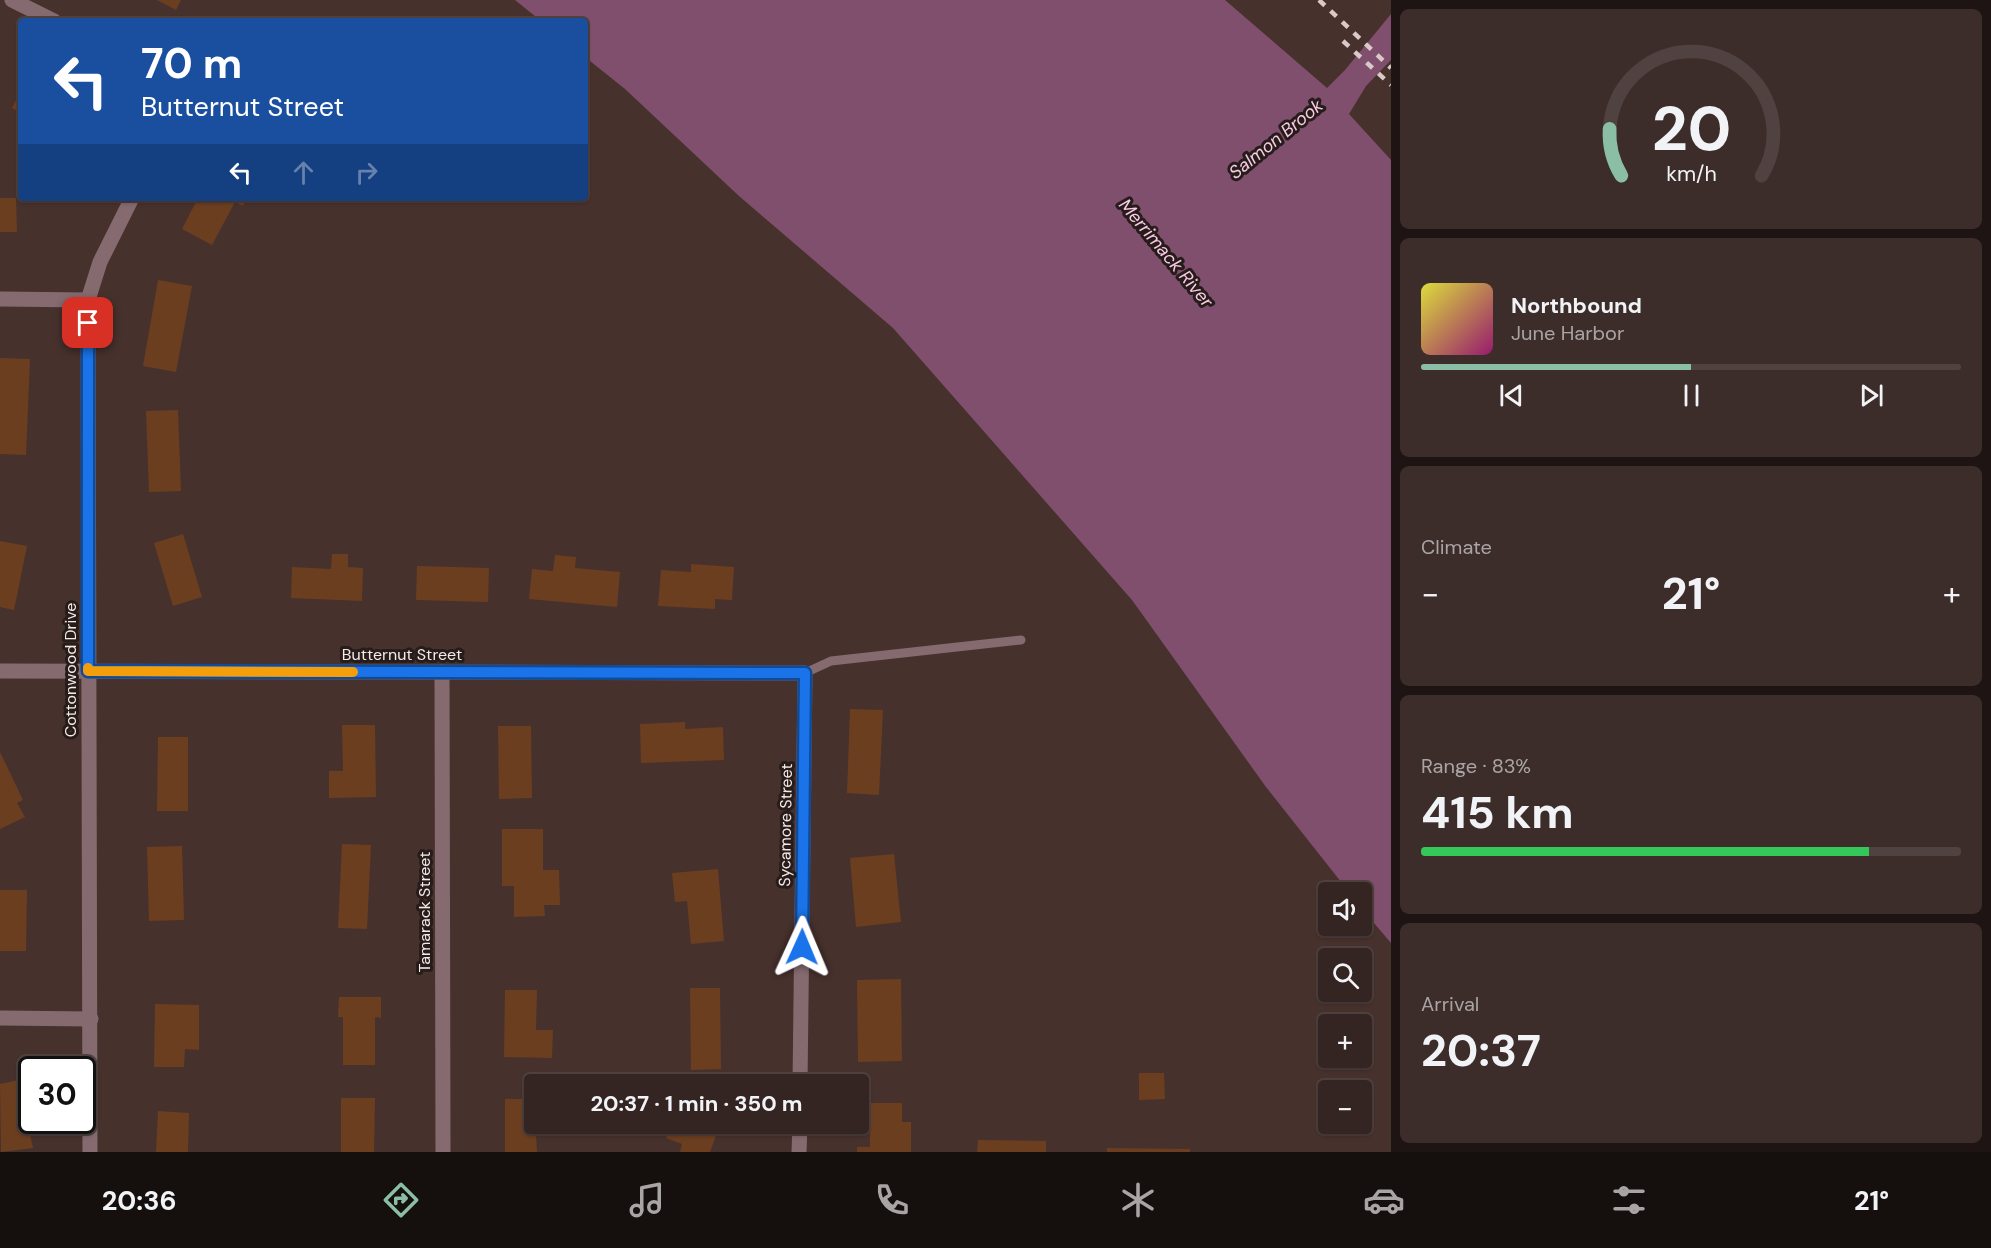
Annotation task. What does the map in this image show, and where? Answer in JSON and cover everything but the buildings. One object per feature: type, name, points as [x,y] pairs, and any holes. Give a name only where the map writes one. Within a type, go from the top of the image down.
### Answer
[{"type":"street","points":[[12,0],[48,18]]},
{"type":"street","name":"Cottonwood Drive","points":[[90,1152],[88,300],[100,262],[130,201]]},
{"type":"street","points":[[0,298],[88,300]]},
{"type":"street","name":"Butternut Street","points":[[0,671],[805,673]]},
{"type":"street","name":"Tamarack Street","points":[[442,672],[443,1152]]},
{"type":"street","name":"Sycamore Street","points":[[800,1074],[805,673]]},
{"type":"street","points":[[0,1018],[91,1019]]},
{"type":"street","points":[[800,1134],[800,1152]]},
{"type":"lane","points":[[805,673],[831,661],[1020,640]]},
{"type":"water","points":[[515,0],[1225,0],[1327,88],[1345,70],[1391,14],[1391,60],[1366,86],[1349,114],[1391,160],[1391,943],[1372,921],[1372,882],[1341,882],[1266,787],[1132,600],[893,328],[739,196],[625,89],[588,59],[588,18],[537,18]]},
{"type":"railway","points":[[1319,0],[1391,68]]},
{"type":"railway","points":[[1343,41],[1391,85]]},
{"type":"slow traffic","points":[[88,668],[88,671],[353,672]]},
{"type":"route","points":[[88,323],[88,671],[805,673],[802,947]]},
{"type":"water label","name":"Salmon Brook","points":[[1276,139]]},
{"type":"water label","name":"Merrimack River","points":[[1166,253]]}]
